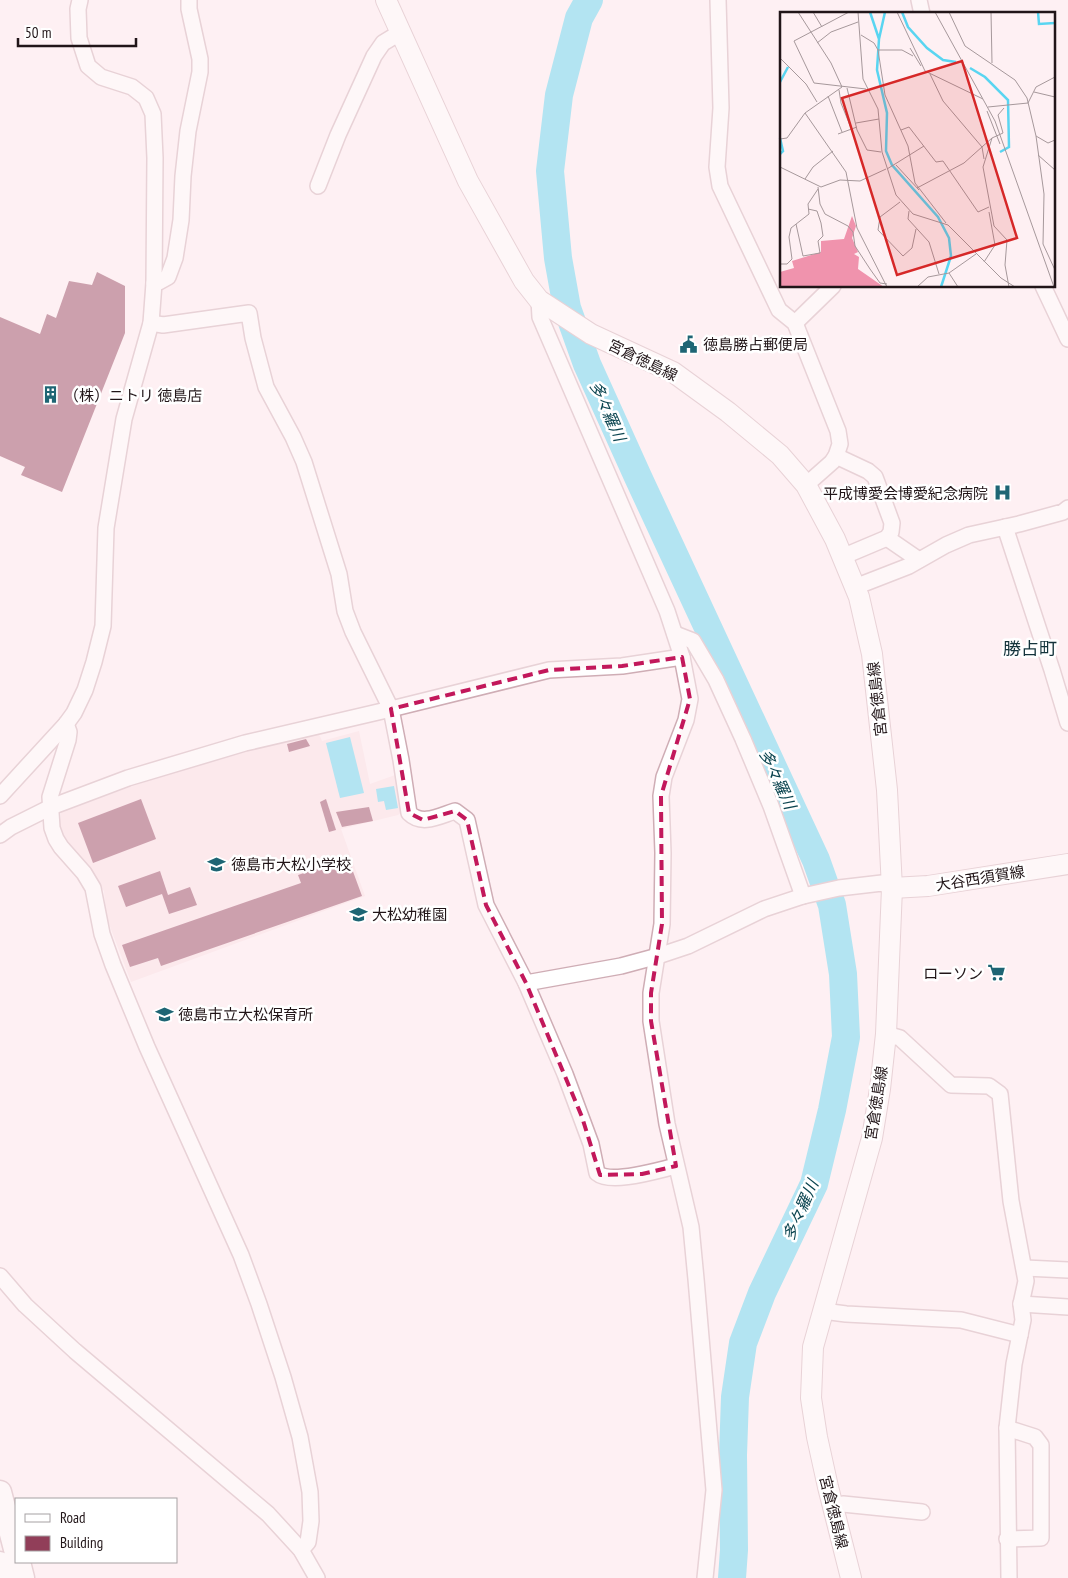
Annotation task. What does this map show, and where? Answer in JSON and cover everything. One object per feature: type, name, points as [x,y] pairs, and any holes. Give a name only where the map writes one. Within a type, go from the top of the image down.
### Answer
[{"type":"highway","points":[[0,1492],[15,1549]]},
{"type":"highway","points":[[0,1563],[4,1578]]},
{"type":"highway","points":[[19,1563],[23,1578]]},
{"type":"main road","name":"宮倉徳島線","points":[[386,0],[468,181],[524,281],[545,304],[591,334],[673,372],[728,412],[780,455],[806,485],[835,539],[858,597],[872,654],[887,790],[892,888],[886,1034],[872,1138],[814,1347],[811,1398],[817,1437],[851,1578]]},
{"type":"main road","name":"大谷西須賀線","points":[[892,888],[928,886],[1068,864]]},
{"type":"street","points":[[0,796],[74,713],[85,690],[94,662],[103,626],[106,528],[124,419],[151,323],[154,283],[155,158],[153,114],[146,98],[132,87],[102,77],[88,66],[79,38],[78,9],[80,0]]},
{"type":"street","points":[[154,283],[168,277],[174,258],[181,220],[182,176],[188,131],[200,72],[200,59],[189,0]]},
{"type":"street","points":[[718,0],[721,108],[717,167],[720,186],[779,310],[795,323],[838,431],[840,444],[836,456],[832,462],[806,485]]},
{"type":"street","points":[[318,186],[338,135],[374,56],[382,43],[401,32]]},
{"type":"street","points":[[795,323],[831,288]]},
{"type":"street","points":[[1044,288],[1068,339]]},
{"type":"street","points":[[545,304],[540,317],[667,611],[682,657],[690,699],[686,720],[664,777],[661,796],[663,853],[662,915],[658,956],[651,993],[651,1021],[667,1124],[691,1227],[712,1449],[714,1490],[705,1578]]},
{"type":"street","points":[[151,323],[163,324],[249,313],[253,338],[266,387],[304,462],[339,574],[345,612],[391,709],[409,814],[414,819],[423,820],[455,812],[467,820],[486,905],[526,983],[582,1117],[591,1144],[596,1173],[600,1176],[611,1178],[642,1174],[676,1166]]},
{"type":"street","points":[[836,456],[868,471],[875,477],[892,523],[891,532],[886,538],[842,557]]},
{"type":"street","points":[[854,587],[909,566],[946,545],[969,535],[1063,512],[1068,508]]},
{"type":"street","points":[[1005,527],[1068,723]]},
{"type":"street","points":[[886,538],[919,560]]},
{"type":"street","points":[[674,634],[693,641],[716,680],[808,895]]},
{"type":"street","points":[[0,835],[11,827],[51,808],[128,778],[245,743],[550,670],[622,666],[682,657]]},
{"type":"street","points":[[66,724],[69,732],[68,740],[50,797],[52,828],[56,839],[84,872],[93,888],[102,934],[113,966],[147,1047],[241,1255],[283,1377],[300,1437],[310,1492],[311,1521],[308,1542],[301,1550]]},
{"type":"street","points":[[526,983],[621,966],[658,956],[688,946],[764,908],[808,895],[839,888],[882,882],[892,888]]},
{"type":"street","points":[[886,1034],[900,1038],[951,1084],[989,1086],[1000,1094],[1011,1201],[1026,1281],[1021,1304],[1023,1320],[1014,1364],[1007,1428],[1008,1578]]},
{"type":"street","points":[[1025,1268],[1068,1270]]},
{"type":"street","points":[[0,1276],[25,1305],[75,1351],[268,1514],[301,1550],[317,1578]]},
{"type":"street","points":[[1021,1304],[1068,1307]]},
{"type":"street","points":[[823,1311],[961,1320],[1020,1335]]},
{"type":"street","points":[[1007,1428],[1035,1437],[1040,1445],[1040,1538],[1007,1538]]},
{"type":"street","points":[[833,1507],[843,1504],[922,1512]]},
{"type":"highlighted area","points":[[682,657],[690,699],[661,796],[662,924],[651,993],[651,1021],[676,1166],[642,1174],[600,1175],[582,1117],[526,983],[486,905],[467,820],[455,811],[423,820],[409,813],[391,709],[549,670],[622,666]]},
{"type":"shaded area","name":"徳島市大松小学校","points":[[359,731],[370,784],[398,774],[403,811],[398,815],[341,829],[365,896],[131,982],[106,916],[104,891],[59,836],[61,811],[202,762],[318,732],[322,741]]},
{"type":"water","points":[[350,737],[364,793],[340,798],[326,743]]},
{"type":"water","points":[[394,786],[398,808],[386,810],[384,801],[378,802],[376,789]]},
{"type":"building","name":"（株）ニトリ 徳島店","points":[[97,272],[125,286],[125,333],[62,492],[21,475],[25,467],[0,456],[0,317],[40,334],[47,314],[56,318],[69,281],[92,285]]},
{"type":"building","points":[[306,739],[310,746],[289,752],[287,744]]},
{"type":"building","points":[[141,799],[156,839],[93,863],[78,823]]},
{"type":"building","points":[[326,799],[336,830],[329,832],[320,802]]},
{"type":"building","points":[[369,807],[373,821],[342,827],[336,812]]},
{"type":"building","points":[[348,858],[362,896],[161,966],[158,958],[130,967],[122,945],[301,883],[298,875]]},
{"type":"building","points":[[160,871],[168,895],[190,887],[197,905],[169,914],[162,894],[126,907],[118,886]]},
{"type":"waterway","name":"多々羅川","points":[[589,0],[579,18],[559,95],[550,171],[558,258],[567,308],[587,364],[816,860],[832,905],[843,974],[846,1037],[832,1110],[814,1184],[762,1293],[743,1343],[735,1397],[733,1455],[734,1550],[732,1578]]},
{"type":"place","name":"徳島勝占郵便局","points":[[689,344]]},
{"type":"place","name":"（株）ニトリ 徳島店","points":[[50,395]]},
{"type":"place","name":"平成博愛会博愛紀念病院","points":[[1002,493]]},
{"type":"place","name":"徳島市大松小学校","points":[[217,864]]},
{"type":"place","name":"大松幼稚園","points":[[358,914]]},
{"type":"place","name":"ローソン","points":[[997,973]]},
{"type":"place","name":"徳島市立大松保育所","points":[[164,1014]]},
{"type":"district","name":"勝占町","points":[[1030,648]]}]
